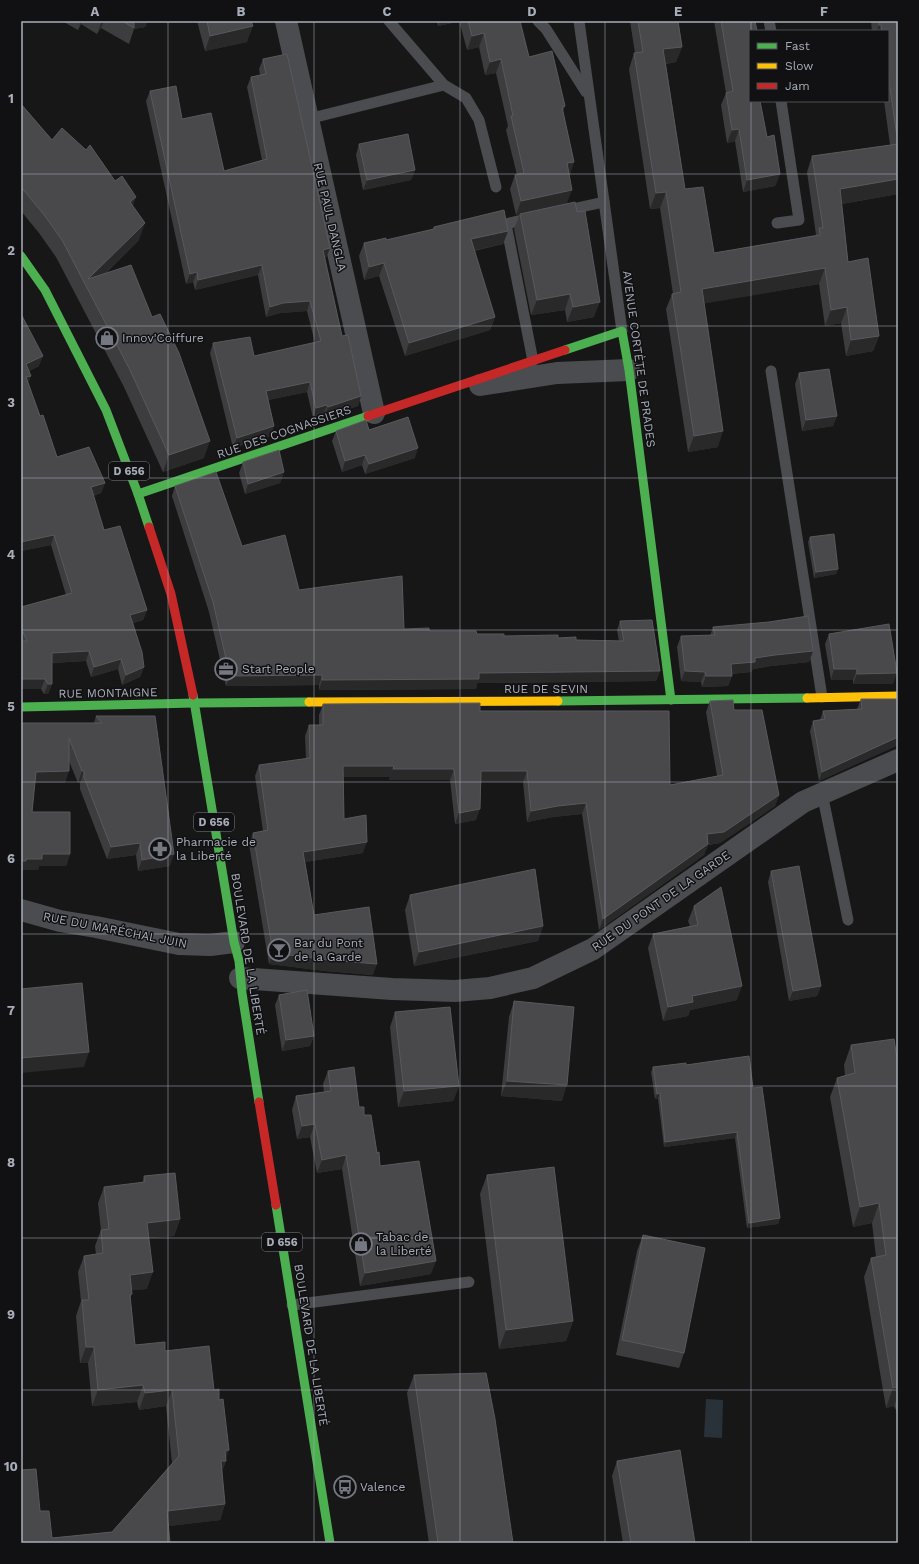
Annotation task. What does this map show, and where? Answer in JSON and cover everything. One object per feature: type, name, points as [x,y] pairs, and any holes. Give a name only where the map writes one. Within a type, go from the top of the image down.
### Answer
[{"type":"street","name":"RUE PAUL DANGLA","points":[[286,21],[374,413]]},
{"type":"street","name":"BOULEVARD DE LA LIBERTÉ","points":[[21,256],[45,290],[106,410],[138,494],[171,594],[188,678],[195,703],[234,942],[239,961],[240,978],[330,1543]]},
{"type":"street","name":"RUE DES COGNASSIERS","points":[[138,494],[374,413],[622,331]]},
{"type":"street","name":"AVENUE CORTÈTE DE PRADES","points":[[622,331],[671,700]]},
{"type":"street","points":[[437,392],[557,373],[628,370]]},
{"type":"street","name":"RUE DE SEVIN","points":[[195,703],[897,697]]},
{"type":"street","name":"RUE MONTAIGNE","points":[[21,707],[195,703]]},
{"type":"street","name":"RUE DU PONT DE LA GARDE","points":[[240,978],[392,989],[455,991],[490,988],[533,978],[593,949],[803,802],[898,760]]},
{"type":"street","name":"RUE DU MARÉCHAL JUIN","points":[[21,910],[60,921],[179,944],[210,945],[234,942]]},
{"type":"lane","points":[[389,21],[444,85],[466,98],[479,120],[496,187]]},
{"type":"lane","points":[[538,21],[546,29],[588,96]]},
{"type":"lane","name":"AVENUE CORTÈTE DE PRADES","points":[[579,21],[588,96],[622,331]]},
{"type":"lane","points":[[308,119],[444,85]]},
{"type":"lane","points":[[777,223],[799,220],[781,102]]},
{"type":"lane","points":[[533,361],[506,224],[604,202]]},
{"type":"lane","points":[[771,372],[822,697]]},
{"type":"lane","points":[[822,793],[848,920]]},
{"type":"lane","points":[[292,1305],[469,1282]]},
{"type":"shaded area","points":[[706,1399],[723,1400],[722,1438],[704,1437]]},
{"type":"building","points":[[122,21],[134,21],[134,28]]},
{"type":"building","points":[[207,21],[251,21],[253,26],[210,36]]},
{"type":"building","points":[[468,21],[520,21],[529,57],[552,51],[565,106],[562,107],[574,162],[567,163],[572,190],[521,201],[515,175],[524,173],[511,116],[513,116],[501,59],[490,62],[484,33],[472,36]]},
{"type":"building","points":[[638,21],[678,21],[682,47],[663,49],[685,189],[703,187],[714,253],[820,235],[819,228],[823,228],[812,156],[898,144],[898,179],[840,189],[848,262],[868,258],[879,336],[851,340],[847,307],[831,310],[825,268],[702,289],[723,431],[694,436],[672,294],[681,292],[666,192],[656,193],[634,53],[643,52]]},
{"type":"building","points":[[721,21],[755,21],[757,30],[749,30],[749,102],[760,102],[767,137],[774,135],[780,174],[747,180],[739,129],[732,130],[726,93],[733,91]]},
{"type":"building","points":[[879,21],[898,21],[898,144],[889,81],[889,30],[882,30],[881,25],[879,25]]},
{"type":"building","points":[[287,54],[330,248],[323,250],[342,336],[348,335],[361,396],[328,407],[327,405],[316,408],[310,382],[266,391],[274,426],[237,438],[213,343],[250,337],[254,356],[321,341],[310,301],[283,303],[270,307],[262,265],[198,280],[197,272],[190,274],[150,91],[176,86],[182,119],[211,113],[224,171],[267,159],[251,77],[266,74],[263,59]]},
{"type":"building","points":[[21,104],[52,140],[62,128],[86,150],[90,145],[115,181],[122,176],[136,197],[130,202],[145,223],[88,279],[131,265],[152,317],[160,314],[179,353],[210,441],[169,455],[130,370],[62,240],[45,216],[21,187]]},
{"type":"building","points":[[408,134],[415,170],[367,180],[359,144]]},
{"type":"building","points":[[575,202],[577,212],[585,211],[600,302],[573,307],[570,294],[537,300],[520,214]]},
{"type":"building","points":[[504,210],[508,231],[471,239],[495,317],[409,343],[384,263],[369,267],[364,243],[386,238],[386,240],[434,229],[434,227]]},
{"type":"building","points":[[21,314],[43,356],[26,364],[31,376],[26,377],[40,416],[43,415],[57,457],[89,447],[105,483],[91,487],[104,530],[120,526],[147,610],[130,615],[142,652],[144,667],[126,675],[121,659],[94,667],[89,651],[52,653],[52,684],[48,684],[45,679],[21,679],[21,641],[27,641],[21,628],[23,626],[21,620],[21,607],[72,593],[54,535],[21,542]]},
{"type":"building","points":[[829,369],[837,416],[806,420],[799,373]]},
{"type":"building","points":[[408,417],[418,448],[369,464],[365,455],[345,461],[336,431],[366,420],[369,430]]},
{"type":"building","points":[[279,450],[284,472],[248,484],[243,462]]},
{"type":"building","points":[[216,472],[242,546],[285,535],[299,590],[402,576],[404,629],[429,628],[429,631],[476,631],[477,634],[504,634],[504,636],[558,635],[558,638],[576,637],[576,640],[624,641],[620,621],[652,620],[660,671],[479,673],[479,679],[322,680],[322,675],[230,676],[213,602],[175,486]]},
{"type":"building","points":[[834,534],[838,569],[816,572],[810,537]]},
{"type":"building","points":[[808,616],[813,651],[755,658],[755,662],[731,664],[732,676],[706,676],[705,672],[685,671],[681,636],[715,635],[713,627],[769,622]]},
{"type":"building","points":[[889,624],[897,673],[857,674],[857,669],[834,669],[829,634]]},
{"type":"building","points":[[861,699],[898,699],[898,737],[822,772],[813,721],[825,719],[823,711],[862,709]]},
{"type":"building","points":[[733,700],[734,710],[762,710],[779,795],[724,832],[707,834],[708,844],[603,919],[586,803],[531,811],[527,771],[481,771],[480,809],[459,813],[454,769],[393,769],[394,766],[343,766],[344,819],[366,815],[367,842],[303,852],[314,915],[369,907],[377,964],[273,953],[253,833],[268,830],[259,765],[310,758],[309,725],[323,725],[323,704],[480,703],[480,711],[669,711],[670,785],[723,775],[710,701]]},
{"type":"building","points":[[96,716],[155,716],[174,854],[142,860],[140,843],[111,847],[84,777],[84,771],[82,771],[69,738],[69,771],[36,772],[32,812],[70,812],[70,854],[42,854],[42,859],[26,859],[26,861],[21,861],[21,723],[102,723]]},
{"type":"building","points":[[799,866],[821,986],[793,991],[771,871]]},
{"type":"building","points":[[535,869],[543,926],[419,952],[410,895]]},
{"type":"building","points":[[721,887],[742,986],[692,996],[693,1002],[668,1007],[653,934],[698,925],[694,906]]},
{"type":"building","points":[[82,983],[89,1052],[21,1058],[21,989]]},
{"type":"building","points":[[307,990],[314,1036],[286,1040],[279,995]]},
{"type":"building","points":[[514,1001],[574,1007],[567,1085],[507,1081]]},
{"type":"building","points":[[450,1007],[459,1086],[404,1091],[395,1012]]},
{"type":"building","points":[[894,1039],[898,1065],[898,1387],[893,1388],[871,1258],[886,1255],[879,1203],[860,1207],[837,1078],[855,1073],[851,1045]]},
{"type":"building","points":[[749,1056],[753,1088],[762,1087],[780,1218],[749,1223],[737,1132],[665,1142],[660,1093],[657,1094],[653,1067],[686,1063],[686,1065]]},
{"type":"building","points":[[354,1067],[359,1107],[364,1107],[364,1115],[371,1115],[377,1153],[379,1152],[380,1166],[419,1161],[436,1261],[365,1273],[346,1155],[322,1160],[315,1124],[302,1126],[296,1096],[331,1091],[328,1071]]},
{"type":"building","points":[[554,1167],[573,1321],[506,1330],[487,1175]]},
{"type":"building","points":[[175,1173],[180,1219],[147,1223],[153,1272],[130,1275],[132,1294],[130,1295],[135,1345],[165,1342],[165,1351],[209,1346],[214,1390],[219,1389],[219,1400],[223,1399],[229,1450],[225,1451],[226,1461],[221,1461],[225,1504],[167,1511],[170,1543],[21,1543],[21,1470],[36,1469],[40,1511],[49,1511],[52,1538],[112,1532],[179,1456],[172,1390],[145,1393],[143,1385],[98,1390],[94,1347],[86,1347],[82,1300],[89,1300],[84,1256],[103,1253],[101,1230],[109,1229],[104,1187],[145,1182],[144,1176]]},
{"type":"building","points":[[643,1235],[705,1248],[684,1353],[622,1340]]},
{"type":"building","points":[[486,1373],[495,1419],[513,1543],[438,1543],[414,1375]]},
{"type":"building","points":[[680,1450],[695,1543],[631,1543],[617,1461]]},
{"type":"traffic: fast","points":[[21,256],[45,290],[106,410],[149,527]]},
{"type":"traffic: fast","points":[[565,350],[622,331],[629,370],[671,700]]},
{"type":"traffic: fast","points":[[138,494],[368,416]]},
{"type":"traffic: fast","points":[[193,695],[234,942],[239,961],[242,993],[259,1102]]},
{"type":"traffic: fast","points":[[558,701],[807,698]]},
{"type":"traffic: fast","points":[[21,707],[309,702]]},
{"type":"traffic: fast","points":[[276,1205],[330,1543]]},
{"type":"traffic: slow","points":[[807,698],[898,696]]},
{"type":"traffic: slow","points":[[309,702],[558,701]]},
{"type":"traffic: jam","points":[[368,416],[565,350]]},
{"type":"traffic: jam","points":[[149,527],[171,594],[193,695]]},
{"type":"traffic: jam","points":[[259,1102],[276,1205]]},
{"type":"place","name":"Innov'Coiffure","points":[[107,338]]},
{"type":"place","name":"Start People","points":[[226,669]]},
{"type":"place","name":"Pharmacie de la Liberté","points":[[160,849]]},
{"type":"place","name":"Bar du Pont de la Garde","points":[[279,950]]},
{"type":"place","name":"Tabac de la Liberté","points":[[361,1244]]},
{"type":"place","name":"Valence","points":[[345,1487]]}]
